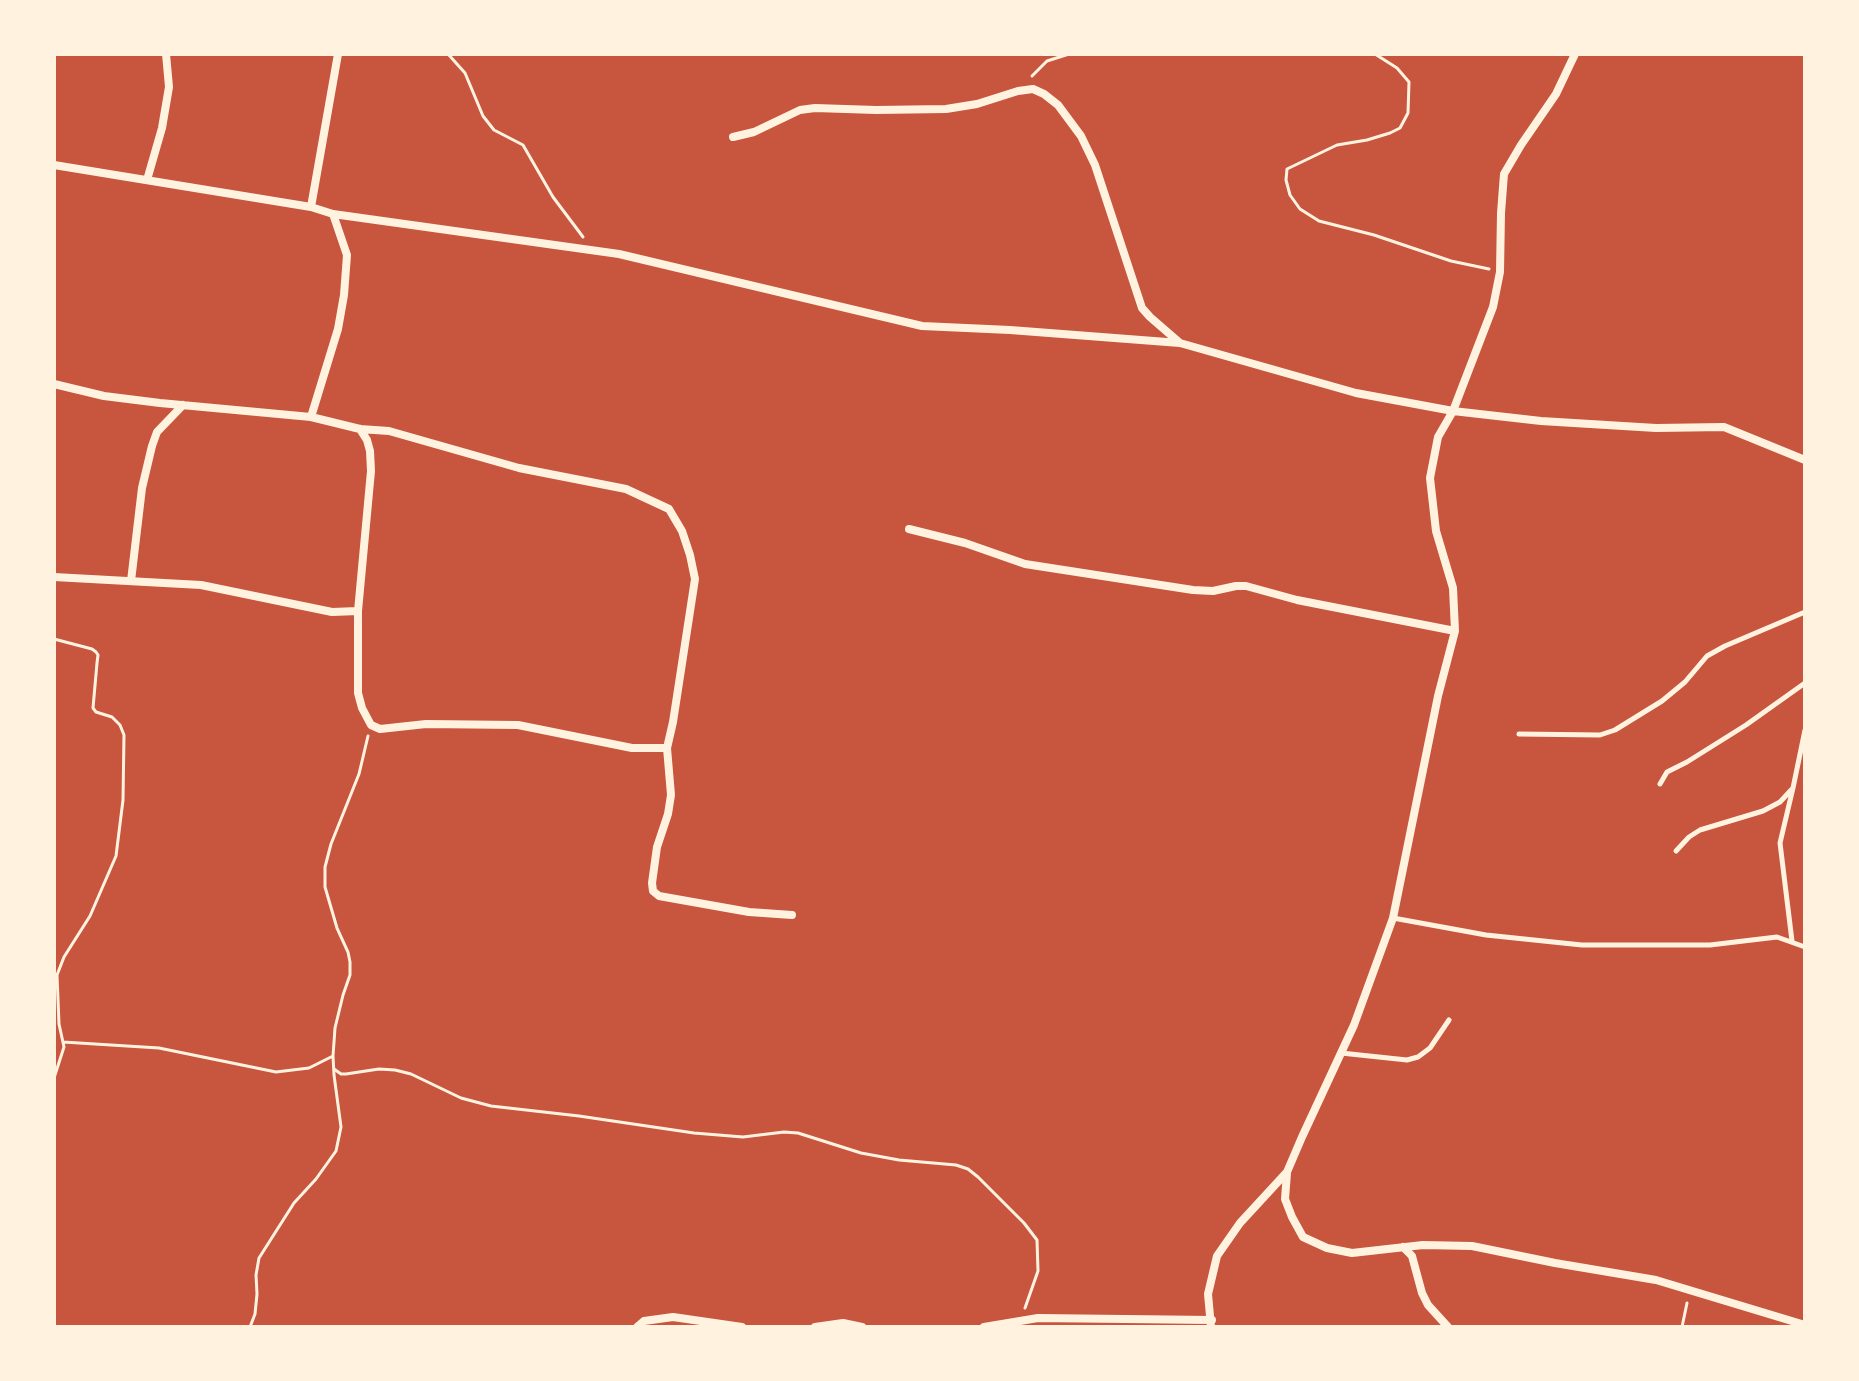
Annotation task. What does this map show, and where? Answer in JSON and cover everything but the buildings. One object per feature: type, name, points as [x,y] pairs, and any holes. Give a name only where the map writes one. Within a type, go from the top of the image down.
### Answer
[{"type":"street","points":[[147,180],[162,128],[169,87],[166,54]]},
{"type":"street","points":[[311,207],[338,54]]},
{"type":"street","points":[[1575,54],[1556,94],[1504,174],[1500,272],[1493,307],[1453,411],[1438,437],[1430,478],[1436,531],[1453,588],[1455,631],[1438,696],[1393,918],[1354,1025],[1287,1172],[1285,1199],[1303,1237],[1327,1248],[1352,1253],[1423,1245],[1472,1246],[1656,1280],[1805,1325]]},
{"type":"street","points":[[733,137],[754,132],[800,110],[946,109],[977,104],[1018,91],[1033,89],[1044,94],[1058,105],[1081,136],[1095,165],[1142,308],[1180,343]]},
{"type":"street","points":[[54,165],[311,207],[333,214],[619,254],[922,326],[1180,343],[1356,393],[1453,411],[1541,421],[1641,427],[1724,427],[1805,460]]},
{"type":"street","points":[[311,417],[338,329],[344,295],[347,255],[333,214]]},
{"type":"street","points":[[54,384],[104,396],[311,417],[360,429],[389,431],[519,468],[626,489],[669,509],[682,531],[695,579],[667,748],[671,795],[657,847],[653,891],[659,896],[736,910],[792,915]]},
{"type":"street","points":[[131,581],[142,488],[152,446],[157,432],[183,405]]},
{"type":"street","points":[[360,429],[370,451],[371,471],[358,611],[358,693],[371,725],[380,729],[426,724],[518,725],[632,748],[667,748]]},
{"type":"street","points":[[909,529],[965,543],[1025,564],[1193,590],[1213,591],[1246,586],[1297,600],[1455,631]]},
{"type":"street","points":[[54,577],[201,585],[332,612],[358,611]]},
{"type":"street","points":[[984,1327],[1038,1318],[1212,1324],[1208,1294],[1217,1256],[1240,1223],[1287,1172]]},
{"type":"street","points":[[1403,1247],[1412,1256],[1428,1305],[1448,1327]]},
{"type":"street","points":[[637,1327],[644,1321],[673,1317],[742,1327]]},
{"type":"street","points":[[815,1327],[843,1323],[862,1327]]},
{"type":"lane","points":[[1519,734],[1600,735],[1615,730],[1662,701],[1685,682],[1707,656],[1805,612]]},
{"type":"lane","points":[[1660,784],[1667,772],[1746,725],[1805,683]]},
{"type":"lane","points":[[1792,941],[1780,843],[1805,730]]},
{"type":"lane","points":[[1676,851],[1700,830],[1763,811],[1780,802],[1793,788]]},
{"type":"lane","points":[[1393,918],[1486,935],[1582,945],[1710,945],[1777,937],[1805,947]]},
{"type":"lane","points":[[1341,1053],[1407,1060],[1418,1057],[1430,1048],[1449,1020]]},
{"type":"path","points":[[448,54],[465,73],[483,116],[494,130],[523,145],[577,232],[597,251]]},
{"type":"path","points":[[1018,91],[1047,61],[1069,54]]},
{"type":"path","points":[[1375,54],[1397,68],[1409,82],[1408,113],[1400,128],[1367,140],[1337,145],[1287,169],[1290,195],[1300,209],[1319,221],[1374,235],[1451,261],[1500,272]]},
{"type":"path","points":[[54,639],[96,652],[93,708],[112,717],[124,735],[123,800],[116,856],[90,916],[64,957],[57,975],[63,1055],[54,1078]]},
{"type":"path","points":[[250,1327],[255,1314],[259,1258],[294,1203],[336,1151],[341,1127],[333,1056],[335,1028],[350,975],[350,962],[325,887],[325,867],[359,774],[371,725]]},
{"type":"path","points":[[63,1042],[159,1048],[276,1072],[309,1068],[333,1056]]},
{"type":"path","points":[[334,1069],[341,1074],[395,1070],[411,1074],[461,1098],[491,1106],[731,1136],[798,1133],[861,1153],[968,1169],[1037,1240],[1038,1271],[1020,1321]]},
{"type":"path","points":[[1682,1327],[1690,1290]]}]
